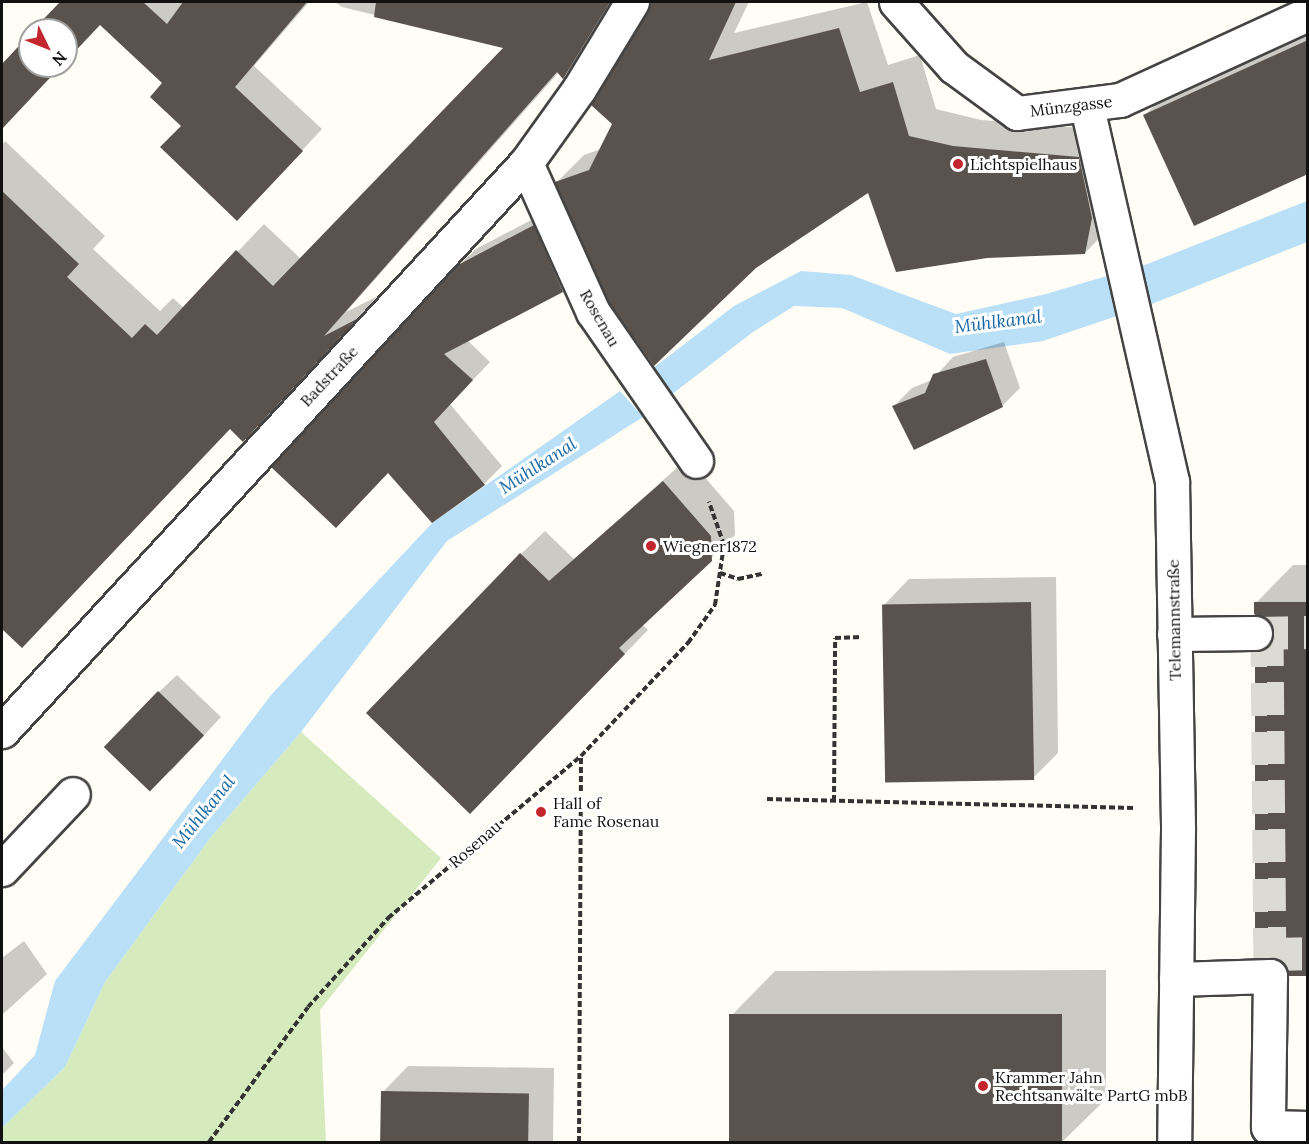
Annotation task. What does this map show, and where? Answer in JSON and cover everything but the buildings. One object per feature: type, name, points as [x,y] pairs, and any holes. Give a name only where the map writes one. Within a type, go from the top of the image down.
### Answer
[{"type":"street","name":"Badstraße","points":[[2,731],[526,163],[579,89],[632,2]]},
{"type":"street","name":"Münzgasse","points":[[896,2],[954,67],[1017,113],[1087,107],[1120,100],[1308,14]]},
{"type":"street","name":"Telemannstraße","points":[[1087,107],[1115,240],[1173,481],[1177,809],[1174,1143]]},
{"type":"street","name":"Rosenau","points":[[526,163],[593,312],[668,417],[696,461]]},
{"type":"street","points":[[1174,634],[1255,633]]},
{"type":"street","points":[[2,869],[73,794]]},
{"type":"street","points":[[1176,979],[1270,976],[1268,1127],[1308,1128]]},
{"type":"path","name":"Rosenau","points":[[209,1143],[308,1007],[388,918],[581,756],[688,643],[715,605],[724,545]]},
{"type":"path","points":[[720,573],[738,579],[762,574]]},
{"type":"path","points":[[834,801],[835,638],[862,637]]},
{"type":"path","points":[[579,1143],[581,756]]},
{"type":"path","points":[[767,799],[1177,809]]},
{"type":"green space","points":[[301,732],[441,858],[320,1010],[326,1142],[2,1142],[2,1128],[65,1067],[105,982],[211,837]]},
{"type":"water","name":"Mühlkanal","points":[[1307,201],[1307,242],[1152,304],[1043,341],[950,354],[842,308],[794,306],[753,332],[671,395],[652,369],[734,306],[801,271],[851,275],[956,314],[1046,294],[1147,264]]},
{"type":"water","name":"Mühlkanal","points":[[620,391],[643,417],[447,541],[301,732],[211,837],[105,982],[65,1067],[2,1128],[2,1090],[35,1055],[55,981],[271,695],[432,523]]},
{"type":"tunnel","points":[[1255,633],[1308,632]]},
{"type":"tunnel","points":[[1267,633],[1270,976]]},
{"type":"tunnel","points":[[1269,954],[1308,953]]},
{"type":"place","name":"Lichtspielhaus","points":[[958,164]]},
{"type":"place","name":"Wiegner1872","points":[[651,546]]},
{"type":"place","name":"Hall of Fame Rosenau","points":[[541,812]]},
{"type":"place","name":"Krammer Jahn Rechtsanwälte PartG mbB","points":[[983,1086]]}]
